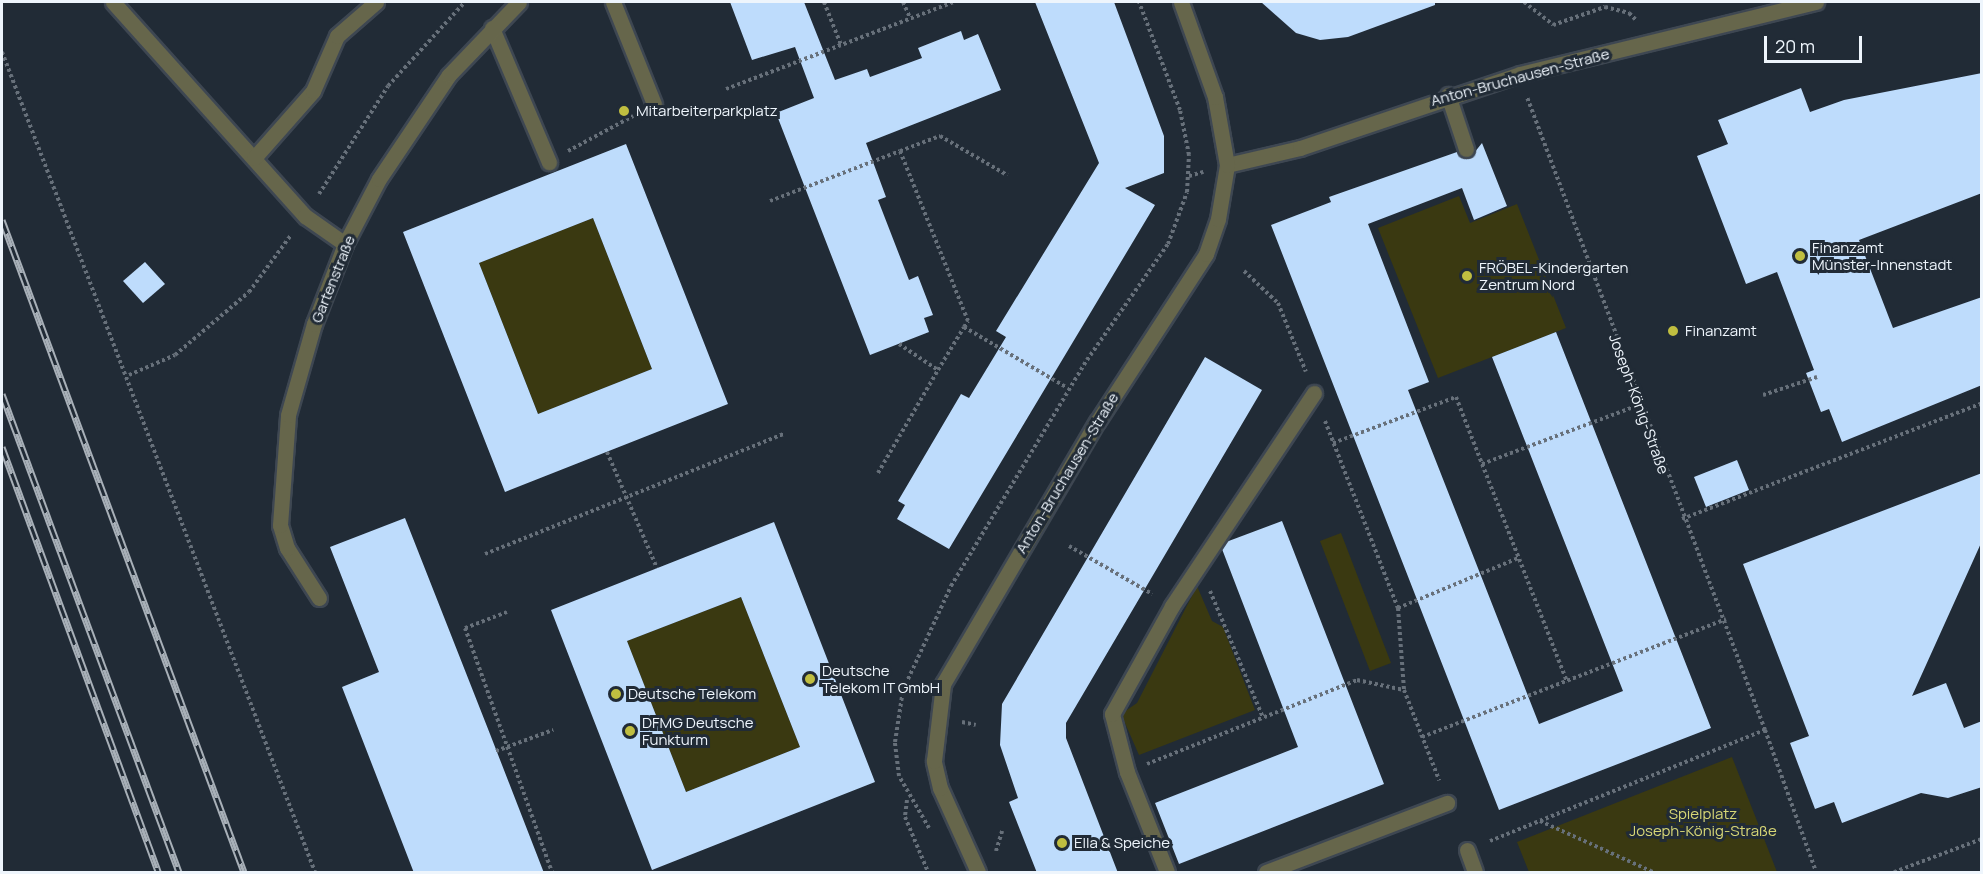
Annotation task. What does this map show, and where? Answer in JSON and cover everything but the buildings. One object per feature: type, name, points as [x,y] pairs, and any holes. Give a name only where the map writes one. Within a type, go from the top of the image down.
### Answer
[{"type":"street","points":[[113,2],[305,216],[345,244]]},
{"type":"street","points":[[254,158],[313,91],[337,36],[376,2]]},
{"type":"street","name":"Gartenstraße","points":[[319,598],[283,536],[284,449],[314,324],[345,244],[414,126],[492,28],[519,2]]},
{"type":"street","points":[[613,2],[654,104]]},
{"type":"street","name":"Anton-Bruchausen-Straße","points":[[978,873],[940,788],[934,729],[943,684],[1097,422],[1206,254],[1227,165],[1215,97],[1181,2]]},
{"type":"street","name":"Anton-Bruchausen-Straße","points":[[1227,165],[1300,148],[1448,95],[1520,74],[1816,2]]},
{"type":"street","points":[[492,28],[549,162]]},
{"type":"street","points":[[1448,95],[1466,149]]},
{"type":"street","points":[[1167,873],[1127,772],[1112,714],[1172,606],[1314,393]]},
{"type":"street","points":[[1266,873],[1447,803]]},
{"type":"street","points":[[1467,850],[1475,873]]},
{"type":"path","points":[[129,375],[175,355],[249,292],[305,216],[388,86],[465,2]]},
{"type":"path","points":[[825,2],[841,45]]},
{"type":"path","points":[[903,2],[910,18]]},
{"type":"path","points":[[726,89],[954,2]]},
{"type":"path","points":[[968,561],[1087,360],[1147,276],[1180,218],[1189,176],[1186,130],[1139,2]]},
{"type":"path","points":[[1524,2],[1553,25],[1605,7],[1629,13],[1653,40]]},
{"type":"path","points":[[2,52],[129,375],[315,873]]},
{"type":"path","name":"Joseph-König-Straße","points":[[1520,74],[1682,519],[1726,618],[1816,873]]},
{"type":"path","points":[[549,162],[654,104]]},
{"type":"path","points":[[770,201],[940,136],[1006,175]]},
{"type":"path","points":[[878,473],[968,321],[900,151]]},
{"type":"path","points":[[1244,270],[1278,303],[1398,608],[1404,690],[1447,803]]},
{"type":"path","points":[[964,327],[1065,387]]},
{"type":"path","points":[[899,344],[938,370]]},
{"type":"path","points":[[1763,395],[1817,377]]},
{"type":"path","points":[[1333,443],[1456,397],[1567,682]]},
{"type":"path","points":[[1682,519],[1982,404]]},
{"type":"path","points":[[1482,464],[1639,405]]},
{"type":"path","points":[[485,554],[627,499],[784,434]]},
{"type":"path","points":[[607,452],[657,568]]},
{"type":"path","points":[[1069,546],[1172,606]]},
{"type":"path","points":[[1398,608],[1518,558]]},
{"type":"path","points":[[1199,566],[1263,718]]},
{"type":"path","points":[[507,612],[465,628],[552,873]]},
{"type":"path","points":[[1422,737],[1726,618]]},
{"type":"path","points":[[1127,772],[1357,680],[1404,690]]},
{"type":"path","points":[[496,751],[553,730]]},
{"type":"path","points":[[1467,850],[1765,730]]},
{"type":"path","points":[[907,799],[905,817],[928,873]]},
{"type":"path","points":[[1540,821],[1653,873]]},
{"type":"path","points":[[1894,873],[1982,839]]},
{"type":"green space","name":"FRÖBEL-Kindergarten Zentrum Nord","points":[[1459,196],[1470,223],[1517,204],[1566,328],[1438,378],[1378,228]]},
{"type":"green space","points":[[593,218],[652,369],[538,414],[479,263]]},
{"type":"green space","points":[[1341,533],[1391,663],[1370,671],[1320,541]]},
{"type":"green space","points":[[1197,586],[1212,621],[1223,627],[1255,710],[1139,755],[1121,714],[1137,703]]},
{"type":"green space","points":[[741,597],[800,747],[686,792],[627,641]]},
{"type":"green space","name":"Spielplatz Joseph-König-Straße","points":[[1732,757],[1777,872],[1529,872],[1517,842]]},
{"type":"railway","points":[[2,220],[244,872]]},
{"type":"railway","points":[[2,394],[179,872]]},
{"type":"railway","points":[[2,447],[158,872]]},
{"type":"place","name":"Mitarbeiterparkplatz","points":[[624,111]]},
{"type":"place","name":"Finanzamt Münster-Innenstadt","points":[[1800,256]]},
{"type":"place","name":"FRÖBEL-Kindergarten Zentrum Nord","points":[[1467,276]]},
{"type":"place","name":"Finanzamt","points":[[1673,331]]},
{"type":"place","name":"Deutsche Telekom IT GmbH","points":[[810,679]]},
{"type":"place","name":"Deutsche Telekom","points":[[616,694]]},
{"type":"place","name":"DFMG Deutsche Funkturm","points":[[630,731]]},
{"type":"place","name":"Ella & Speiche","points":[[1062,843]]}]
